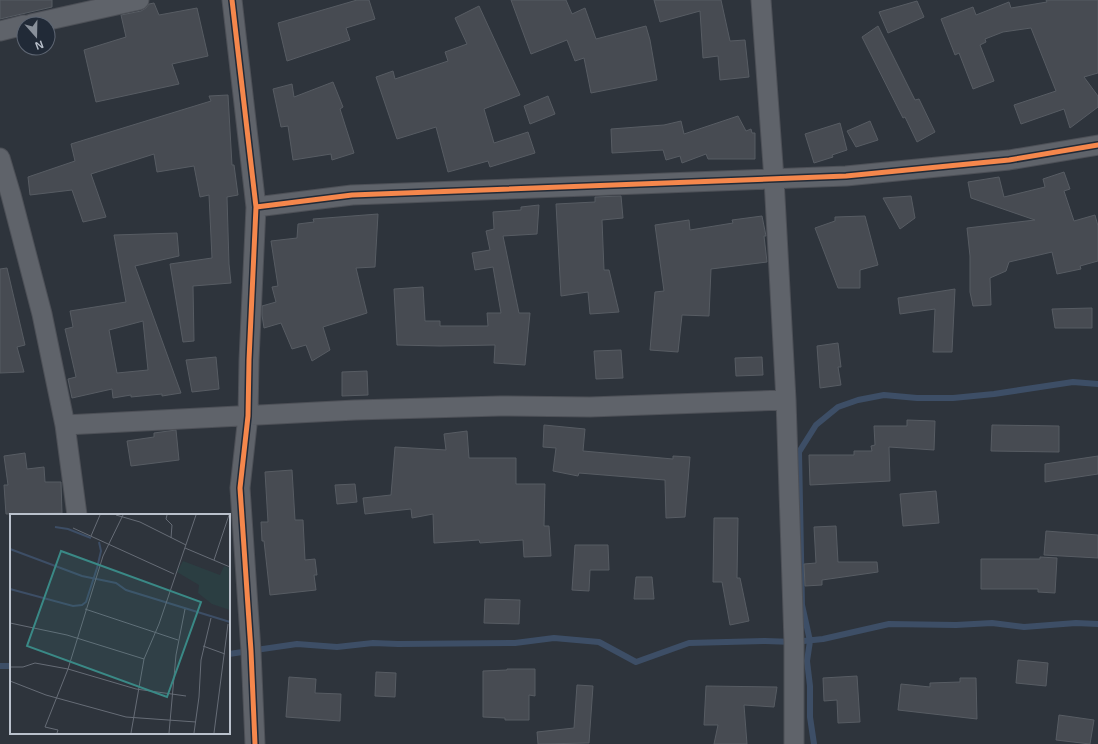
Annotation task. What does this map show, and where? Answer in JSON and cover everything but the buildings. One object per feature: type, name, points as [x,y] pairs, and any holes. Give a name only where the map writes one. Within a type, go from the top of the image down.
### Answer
[{"type":"street","points":[[56,18],[139,0]]},
{"type":"street","points":[[232,0],[256,207],[248,416],[240,488],[251,651],[254,744]]},
{"type":"street","points":[[761,0],[774,179],[786,400],[794,642],[794,744]]},
{"type":"street","points":[[0,31],[16,27]]},
{"type":"street","points":[[256,207],[352,195],[846,176],[1001,161],[1098,145]]},
{"type":"street","points":[[0,158],[42,314],[65,425],[77,514]]},
{"type":"street","points":[[65,425],[355,410],[477,406],[590,407],[786,400]]},
{"type":"waterway","points":[[814,744],[810,717],[810,686],[807,661],[810,641],[802,605],[799,452],[816,425],[838,407],[858,400],[884,395],[917,398],[953,398],[994,394],[1073,382],[1098,384]]},
{"type":"waterway","points":[[230,654],[297,644],[337,647],[373,643],[515,643],[554,638],[599,642],[636,662],[689,643],[765,641],[794,642],[823,639],[889,624],[956,625],[992,623],[1024,627],[1076,623],[1098,624]]},
{"type":"waterway","points":[[0,666],[10,666]]},
{"type":"cycle path","points":[[232,0],[256,207],[248,416],[240,488],[251,651],[255,744]]},
{"type":"cycle path","points":[[256,207],[352,195],[846,176],[1009,160],[1098,145]]}]
